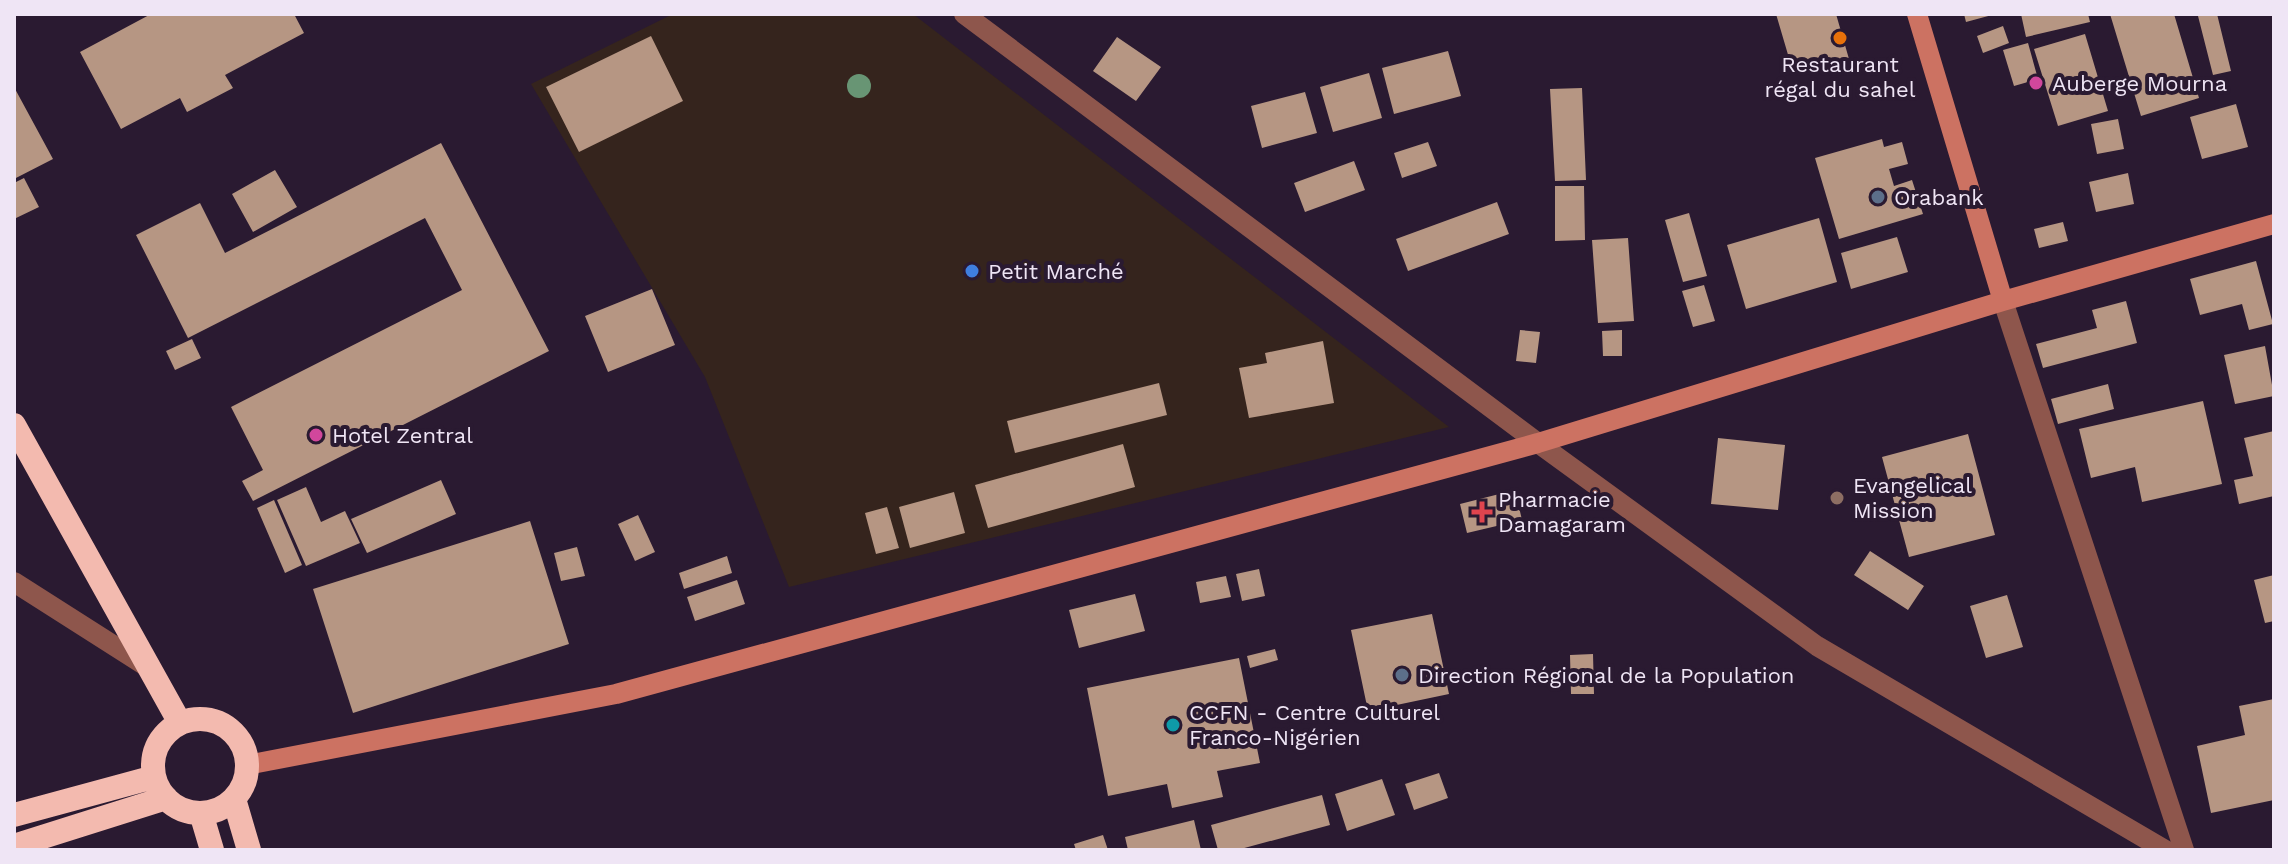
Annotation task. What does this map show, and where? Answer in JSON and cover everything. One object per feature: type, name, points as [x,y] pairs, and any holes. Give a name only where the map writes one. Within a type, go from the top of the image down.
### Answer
[{"type":"highway","points":[[14,425],[180,723]]},
{"type":"highway","points":[[196,719],[211,720],[225,726],[237,737],[247,765],[244,784],[234,799],[219,809],[201,813],[188,812],[166,798],[154,777],[153,764],[160,739],[180,723],[196,719]]},
{"type":"highway","points":[[14,815],[154,777]]},
{"type":"highway","points":[[14,846],[166,798]]},
{"type":"highway","points":[[234,799],[249,850]]},
{"type":"highway","points":[[201,813],[212,850]]},
{"type":"street","points":[[964,14],[1538,443],[1817,646],[2165,850]]},
{"type":"street","points":[[1917,14],[2003,301],[2184,850]]},
{"type":"street","points":[[247,765],[616,694],[1538,443],[2003,301],[2274,224]]},
{"type":"street","points":[[14,582],[149,668]]},
{"type":"shaded area","points":[[673,14],[913,14],[1449,427],[789,587],[705,377],[531,84]]},
{"type":"building","points":[[151,14],[294,14],[304,33],[225,75],[233,88],[187,112],[180,98],[121,129],[80,52]]},
{"type":"building","points":[[1776,14],[1836,14],[1849,59],[1794,75]]},
{"type":"building","points":[[1964,14],[1992,14],[1992,15],[1966,22]]},
{"type":"building","points":[[2021,14],[2088,14],[2090,22],[2026,37]]},
{"type":"building","points":[[2110,14],[2174,14],[2199,98],[2141,116]]},
{"type":"building","points":[[2217,14],[2231,71],[2213,75],[2198,16]]},
{"type":"building","points":[[2003,26],[2009,43],[1983,53],[1977,36]]},
{"type":"building","points":[[2085,34],[2108,111],[2058,126],[2034,49]]},
{"type":"building","points":[[651,36],[683,101],[579,152],[546,87]]},
{"type":"building","points":[[1117,37],[1161,67],[1136,101],[1093,71]]},
{"type":"building","points":[[2028,43],[2038,79],[2014,86],[2003,50]]},
{"type":"building","points":[[1448,51],[1461,96],[1394,114],[1382,68]]},
{"type":"building","points":[[1369,73],[1382,118],[1333,132],[1320,87]]},
{"type":"building","points":[[14,87],[53,159],[14,179]]},
{"type":"building","points":[[1582,88],[1586,180],[1555,181],[1550,89]]},
{"type":"building","points":[[1305,92],[1317,133],[1262,148],[1251,106]]},
{"type":"building","points":[[2236,104],[2248,147],[2202,159],[2190,117]]},
{"type":"building","points":[[2118,119],[2124,149],[2097,154],[2091,124]]},
{"type":"building","points":[[1882,139],[1884,147],[1902,142],[1908,164],[1889,169],[1894,186],[1912,180],[1923,214],[1839,239],[1815,158]]},
{"type":"building","points":[[1428,142],[1437,166],[1402,178],[1394,153]]},
{"type":"building","points":[[441,143],[549,351],[253,501],[242,481],[263,470],[231,407],[462,290],[425,218],[188,338],[136,235],[200,203],[225,253]]},
{"type":"building","points":[[1354,161],[1365,190],[1305,212],[1294,183]]},
{"type":"building","points":[[275,170],[297,207],[253,232],[232,194]]},
{"type":"building","points":[[2128,173],[2134,204],[2096,212],[2089,182]]},
{"type":"building","points":[[24,178],[39,207],[14,219],[14,183]]},
{"type":"building","points":[[1555,186],[1584,186],[1585,240],[1555,241]]},
{"type":"building","points":[[1497,202],[1509,234],[1408,271],[1396,239]]},
{"type":"building","points":[[1689,213],[1707,276],[1683,282],[1665,220]]},
{"type":"building","points":[[1819,218],[1837,282],[1746,309],[1727,245]]},
{"type":"building","points":[[2063,222],[2068,241],[2039,248],[2034,229]]},
{"type":"building","points":[[1897,237],[1908,272],[1851,289],[1841,253]]},
{"type":"building","points":[[1628,238],[1634,321],[1598,323],[1592,240]]},
{"type":"building","points":[[2256,261],[2273,324],[2249,330],[2242,304],[2200,315],[2190,279]]},
{"type":"building","points":[[1704,285],[1715,321],[1693,327],[1682,291]]},
{"type":"building","points":[[652,289],[675,345],[608,372],[585,316]]},
{"type":"building","points":[[2126,301],[2137,343],[2043,368],[2036,344],[2097,328],[2092,310]]},
{"type":"building","points":[[1520,330],[1540,332],[1536,363],[1516,361]]},
{"type":"building","points":[[1622,330],[1622,356],[1603,356],[1602,331]]},
{"type":"building","points":[[192,339],[201,358],[175,370],[166,351]]},
{"type":"building","points":[[1323,341],[1334,403],[1249,418],[1239,368],[1267,363],[1265,353]]},
{"type":"building","points":[[2265,346],[2274,396],[2235,404],[2224,355]]},
{"type":"building","points":[[1159,383],[1167,415],[1015,453],[1007,421]]},
{"type":"building","points":[[2108,384],[2114,409],[2058,424],[2051,399]]},
{"type":"building","points":[[2203,401],[2222,484],[2142,502],[2135,467],[2091,478],[2079,429]]},
{"type":"building","points":[[2274,431],[2274,496],[2239,504],[2234,480],[2253,476],[2244,438]]},
{"type":"building","points":[[1968,434],[1995,535],[1909,557],[1882,457]]},
{"type":"building","points":[[1718,438],[1785,445],[1778,510],[1711,504]]},
{"type":"building","points":[[1123,444],[1135,487],[988,528],[975,485]]},
{"type":"building","points":[[441,480],[456,514],[367,553],[351,519]]},
{"type":"building","points":[[306,487],[321,522],[345,511],[360,543],[306,566],[277,500]]},
{"type":"building","points":[[1515,490],[1522,520],[1467,533],[1460,504]]},
{"type":"building","points":[[954,492],[965,533],[910,548],[899,507]]},
{"type":"building","points":[[274,500],[302,565],[285,573],[257,508]]},
{"type":"building","points":[[887,507],[899,548],[876,554],[865,513]]},
{"type":"building","points":[[638,515],[655,552],[635,561],[618,524]]},
{"type":"building","points":[[530,521],[569,644],[353,713],[313,589]]},
{"type":"building","points":[[577,547],[585,576],[561,581],[554,553]]},
{"type":"building","points":[[1870,551],[1924,586],[1908,610],[1854,575]]},
{"type":"building","points":[[727,556],[732,573],[684,589],[679,573]]},
{"type":"building","points":[[1259,569],[1265,596],[1242,601],[1236,574]]},
{"type":"building","points":[[2274,575],[2274,621],[2265,623],[2254,580]]},
{"type":"building","points":[[1226,576],[1231,597],[1200,603],[1196,582]]},
{"type":"building","points":[[737,580],[745,604],[695,621],[687,597]]},
{"type":"building","points":[[1135,594],[1145,631],[1079,648],[1069,610]]},
{"type":"building","points":[[2007,595],[2023,647],[1986,658],[1970,606]]},
{"type":"building","points":[[1432,614],[1449,694],[1368,711],[1351,630]]},
{"type":"building","points":[[1275,649],[1278,660],[1250,668],[1247,656]]},
{"type":"building","points":[[1593,654],[1594,694],[1571,694],[1570,655]]},
{"type":"building","name":"CCFN - Centre Culturel Franco-Nigérien","points":[[1239,658],[1260,763],[1217,771],[1223,797],[1172,808],[1167,784],[1108,796],[1087,688]]},
{"type":"building","points":[[2274,699],[2274,800],[2211,813],[2197,746],[2245,735],[2239,706]]},
{"type":"building","points":[[1439,773],[1448,798],[1414,810],[1405,784]]},
{"type":"building","points":[[1382,779],[1395,815],[1347,831],[1335,794]]},
{"type":"building","points":[[1322,795],[1330,825],[1237,850],[1218,850],[1211,825]]},
{"type":"building","points":[[1194,820],[1201,850],[1128,850],[1125,837]]},
{"type":"building","points":[[1103,835],[1108,850],[1076,850],[1074,844]]},
{"type":"place","name":"Restaurant régal du sahel","points":[[1840,38]]},
{"type":"place","name":"Auberge Mourna","points":[[2036,83]]},
{"type":"place","name":"Orabank","points":[[1878,197]]},
{"type":"place","name":"Petit Marché","points":[[972,271]]},
{"type":"place","name":"Hotel Zentral","points":[[316,435]]},
{"type":"place","name":"Evangelical Mission","points":[[1837,498]]},
{"type":"place","name":"Pharmacie Damagaram","points":[[1482,512]]},
{"type":"place","name":"Direction Régional de la Population","points":[[1402,675]]},
{"type":"place","name":"CCFN - Centre Culturel Franco-Nigérien","points":[[1173,725]]}]
